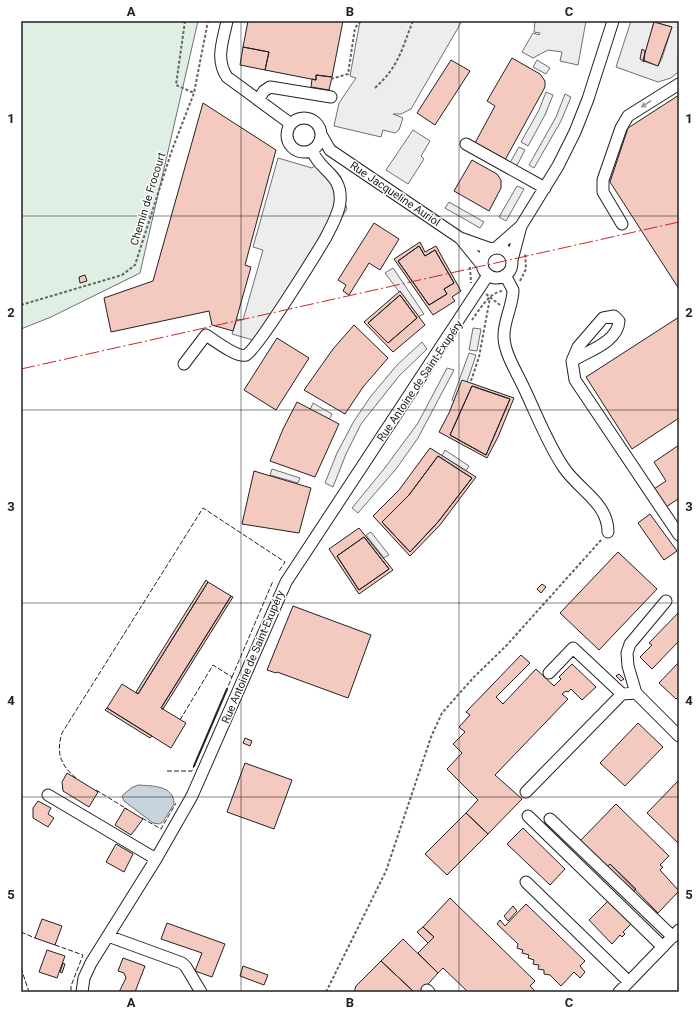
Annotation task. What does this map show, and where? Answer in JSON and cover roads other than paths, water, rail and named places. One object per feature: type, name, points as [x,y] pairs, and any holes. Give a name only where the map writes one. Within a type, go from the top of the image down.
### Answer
[{"type":"street","points":[[227,21],[219,58],[222,70],[227,77],[291,124]]},
{"type":"street","points":[[521,226],[483,256],[482,265],[488,275],[496,278],[505,275],[511,268],[521,226],[545,188],[575,132],[588,99],[613,21]]},
{"type":"street","points":[[622,224],[603,192],[605,174],[621,128],[628,116],[679,84]]},
{"type":"street","points":[[258,100],[264,91],[270,87],[280,87],[331,97]]},
{"type":"street","points":[[308,118],[315,122],[320,127],[322,136],[330,150],[314,149],[300,152],[291,146],[287,137],[291,124],[299,119],[308,118]]},
{"type":"street","points":[[184,364],[206,335],[236,354],[242,355],[252,350],[317,252],[330,228],[340,203],[339,188],[335,178],[314,156],[314,149],[322,136]]},
{"type":"street","points":[[466,144],[545,188]]},
{"type":"street","name":"Rue Jacqueline Auriol","points":[[330,150],[460,238],[482,265]]},
{"type":"street","name":"Rue Jacqueline Auriol","points":[[460,238],[494,248]]},
{"type":"street","points":[[494,248],[506,251],[512,260]]},
{"type":"street","name":"Rue Antoine de Saint-Exupéry","points":[[82,992],[87,971],[156,859],[201,777],[286,582],[488,275]]},
{"type":"street","points":[[505,275],[512,286],[513,294],[504,337],[510,358],[557,457],[570,476],[597,504],[607,521],[608,532]]},
{"type":"street","points":[[572,361],[575,380],[679,535]]},
{"type":"street","points":[[666,601],[630,644],[627,654],[628,666],[636,693],[679,736]]},
{"type":"street","points":[[549,673],[573,648],[622,694]]},
{"type":"street","points":[[526,792],[622,694],[636,693]]},
{"type":"street","points":[[48,795],[156,859]]},
{"type":"street","points":[[528,816],[662,947]]},
{"type":"street","points":[[526,882],[623,989],[676,933],[550,819]]},
{"type":"street","points":[[108,936],[182,963],[201,992]]}]
